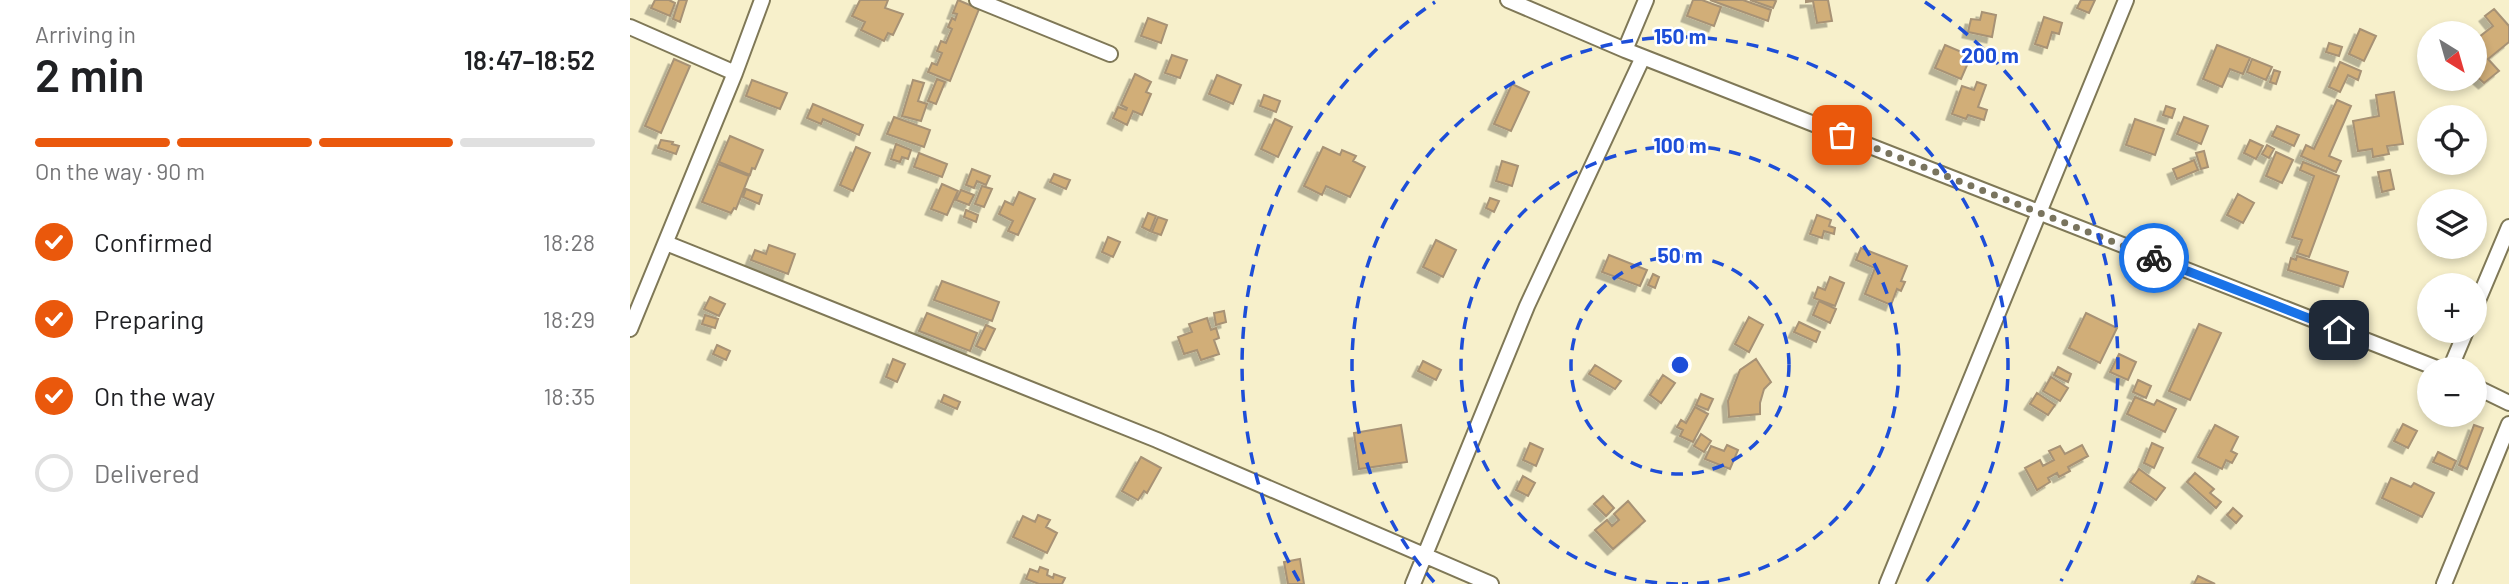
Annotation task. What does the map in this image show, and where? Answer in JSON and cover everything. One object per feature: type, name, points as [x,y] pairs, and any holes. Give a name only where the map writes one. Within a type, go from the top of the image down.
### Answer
[{"type":"street","points":[[630,329],[735,73],[762,0]]},
{"type":"street","points":[[977,0],[1110,54]]},
{"type":"street","points":[[1508,0],[1625,50],[2417,360]]},
{"type":"street","points":[[1625,50],[1646,0]]},
{"type":"street","points":[[1887,584],[2126,0]]},
{"type":"street","points":[[630,27],[735,73]]},
{"type":"street","points":[[1413,584],[1527,306],[1643,57]]},
{"type":"street","points":[[2487,279],[2509,227]]},
{"type":"street","points":[[666,243],[1157,440],[1491,584]]},
{"type":"street","points":[[2487,392],[2509,403]]},
{"type":"street","points":[[2444,584],[2509,424]]},
{"type":"building","points":[[655,0],[675,3],[670,16],[651,8]]},
{"type":"building","points":[[679,0],[687,0],[680,22],[673,19]]},
{"type":"building","points":[[860,0],[888,0],[885,8],[903,14],[893,35],[888,33],[884,41],[861,30],[865,22],[852,16]]},
{"type":"building","points":[[958,0],[979,9],[950,81],[928,72],[932,63],[937,65],[942,53],[937,51],[941,41],[946,43],[952,29],[948,27],[952,18],[955,20],[957,14],[953,13]]},
{"type":"building","points":[[1693,0],[1702,0],[1721,7],[1714,26],[1687,16]]},
{"type":"building","points":[[1710,0],[1743,0],[1771,10],[1768,21]]},
{"type":"building","points":[[1750,0],[1773,0],[1776,1],[1773,8]]},
{"type":"building","points":[[1806,0],[1828,0],[1832,21],[1817,23],[1813,1]]},
{"type":"building","points":[[2081,0],[2095,0],[2089,13],[2077,8]]},
{"type":"building","points":[[2494,9],[2509,26],[2509,42],[2488,59],[2499,71],[2487,81],[2487,31],[2493,26],[2485,16]]},
{"type":"building","points":[[1982,12],[1996,15],[1992,37],[1968,32],[1971,19],[1980,20]]},
{"type":"building","points":[[2044,17],[2062,23],[2059,34],[2052,32],[2047,48],[2035,44]]},
{"type":"building","points":[[1148,18],[1167,25],[1161,43],[1141,36]]},
{"type":"building","points":[[2360,29],[2376,36],[2364,61],[2349,54]]},
{"type":"building","points":[[2329,43],[2342,47],[2339,56],[2326,52]]},
{"type":"building","points":[[1945,45],[1971,56],[1961,79],[1935,68]]},
{"type":"building","points":[[2217,45],[2250,58],[2243,74],[2230,69],[2222,87],[2203,79]]},
{"type":"building","points":[[1172,55],[1187,60],[1180,78],[1165,73]]},
{"type":"building","points":[[674,59],[690,66],[661,133],[645,126]]},
{"type":"building","points":[[2252,59],[2272,67],[2266,80],[2247,72]]},
{"type":"building","points":[[2340,62],[2361,71],[2358,80],[2348,75],[2340,92],[2329,87]]},
{"type":"building","points":[[2274,70],[2280,72],[2276,84],[2270,82]]},
{"type":"building","points":[[1135,74],[1151,82],[1146,92],[1151,94],[1142,115],[1133,111],[1127,125],[1113,118],[1118,107],[1127,108],[1121,105]]},
{"type":"building","points":[[1217,75],[1241,85],[1233,104],[1209,94]]},
{"type":"building","points":[[937,79],[945,82],[936,104],[928,101]]},
{"type":"building","points":[[752,80],[787,93],[780,109],[746,96]]},
{"type":"building","points":[[913,80],[924,83],[918,101],[927,104],[921,121],[902,116]]},
{"type":"building","points":[[1977,82],[1986,85],[1978,107],[1987,110],[1984,120],[1968,115],[1966,119],[1952,114],[1962,86],[1974,90]]},
{"type":"building","points":[[1512,84],[1529,92],[1511,131],[1494,124]]},
{"type":"building","points":[[2394,92],[2403,144],[2387,146],[2389,154],[2373,157],[2372,149],[2358,151],[2353,121],[2379,116],[2376,95]]},
{"type":"building","points":[[1264,95],[1280,101],[1276,112],[1260,106]]},
{"type":"building","points":[[2337,100],[2351,106],[2329,156],[2341,161],[2336,172],[2301,156],[2306,145],[2314,149]]},
{"type":"building","points":[[813,104],[863,125],[859,135],[823,119],[821,124],[807,118]]},
{"type":"building","points":[[2166,106],[2175,109],[2172,118],[2163,115]]},
{"type":"building","points":[[894,117],[930,130],[924,147],[887,134]]},
{"type":"building","points":[[2184,117],[2208,126],[2201,144],[2177,134]]},
{"type":"building","points":[[1275,119],[1292,127],[1278,157],[1261,149]]},
{"type":"building","points":[[2135,119],[2164,129],[2155,155],[2126,145]]},
{"type":"building","points":[[2277,126],[2299,135],[2294,146],[2272,136]]},
{"type":"building","points":[[730,136],[763,150],[750,175],[719,162]]},
{"type":"building","points":[[661,140],[679,146],[676,154],[658,148]]},
{"type":"building","points":[[2250,140],[2263,146],[2256,159],[2244,153]]},
{"type":"building","points":[[896,144],[911,150],[908,159],[902,157],[900,162],[891,159]]},
{"type":"building","points":[[2267,145],[2274,149],[2269,158],[2262,154]]},
{"type":"building","points":[[856,147],[870,153],[853,191],[840,185]]},
{"type":"building","points":[[1323,147],[1340,155],[1342,150],[1356,156],[1353,161],[1365,167],[1350,197],[1326,186],[1322,195],[1304,186]]},
{"type":"building","points":[[2204,151],[2208,167],[2201,169],[2196,153]]},
{"type":"building","points":[[2276,152],[2293,160],[2282,183],[2266,176]]},
{"type":"building","points":[[919,153],[947,164],[942,177],[914,167]]},
{"type":"building","points":[[2194,160],[2198,170],[2177,179],[2173,169]]},
{"type":"building","points":[[1502,161],[1518,166],[1512,186],[1496,181]]},
{"type":"building","points":[[2303,162],[2339,176],[2309,257],[2297,253],[2302,240],[2292,237],[2314,176],[2300,170]]},
{"type":"building","points":[[718,164],[749,176],[736,209],[731,213],[702,202]]},
{"type":"building","points":[[972,169],[990,176],[986,185],[977,181],[974,188],[966,185]]},
{"type":"building","points":[[2390,170],[2394,189],[2382,192],[2378,172]]},
{"type":"building","points":[[1054,174],[1070,180],[1066,189],[1050,182]]},
{"type":"building","points":[[942,184],[958,191],[947,215],[931,209]]},
{"type":"building","points":[[982,186],[992,189],[984,207],[975,204]]},
{"type":"building","points":[[746,189],[762,195],[759,204],[743,197]]},
{"type":"building","points":[[961,190],[974,195],[969,205],[956,200]]},
{"type":"building","points":[[1019,192],[1035,199],[1018,235],[1008,231],[1013,221],[999,214],[1005,201],[1013,205]]},
{"type":"building","points":[[2238,194],[2254,203],[2243,223],[2227,215]]},
{"type":"building","points":[[1490,198],[1499,201],[1494,212],[1486,208]]},
{"type":"building","points":[[966,210],[978,215],[976,222],[964,217]]},
{"type":"building","points":[[1148,213],[1156,216],[1150,231],[1142,227]]},
{"type":"building","points":[[1817,215],[1831,220],[1829,226],[1835,228],[1834,234],[1824,231],[1822,238],[1810,234]]},
{"type":"building","points":[[1158,217],[1167,220],[1161,235],[1152,232]]},
{"type":"building","points":[[1108,237],[1120,242],[1113,257],[1102,252]]},
{"type":"building","points":[[1436,240],[1456,250],[1443,277],[1423,267]]},
{"type":"building","points":[[769,245],[795,254],[788,274],[751,260],[755,250],[766,254]]},
{"type":"building","points":[[1861,248],[1907,266],[1901,281],[1905,282],[1901,291],[1897,289],[1891,305],[1865,294],[1875,268],[1856,260]]},
{"type":"building","points":[[1609,255],[1647,270],[1640,286],[1602,272]]},
{"type":"building","points":[[2297,256],[2348,272],[2343,287],[2288,270],[2291,258],[2296,260]]},
{"type":"building","points":[[1653,274],[1659,277],[1655,288],[1648,285]]},
{"type":"building","points":[[1830,277],[1844,283],[1835,306],[1814,298],[1818,287],[1825,290]]},
{"type":"building","points":[[942,281],[999,302],[992,321],[934,300]]},
{"type":"building","points":[[710,297],[725,304],[719,316],[704,309]]},
{"type":"building","points":[[1819,301],[1836,309],[1830,323],[1813,315]]},
{"type":"building","points":[[1224,311],[1226,322],[1216,325],[1214,313]]},
{"type":"building","points":[[927,313],[977,333],[970,351],[919,331]]},
{"type":"building","points":[[2086,313],[2117,328],[2100,363],[2069,348]]},
{"type":"building","points":[[705,315],[718,319],[715,328],[702,324]]},
{"type":"building","points":[[1749,317],[1763,325],[1749,352],[1735,344]]},
{"type":"building","points":[[1207,318],[1211,330],[1216,328],[1219,338],[1214,340],[1219,354],[1201,360],[1197,350],[1184,354],[1178,337],[1192,332],[1189,324]]},
{"type":"building","points":[[1799,322],[1820,332],[1816,342],[1794,332]]},
{"type":"building","points":[[2199,324],[2221,333],[2190,400],[2169,391]]},
{"type":"building","points":[[986,325],[995,329],[985,350],[976,346]]},
{"type":"building","points":[[717,345],[730,351],[726,360],[713,354]]},
{"type":"building","points":[[2119,354],[2136,362],[2128,380],[2110,372]]},
{"type":"building","points":[[893,359],[905,364],[897,382],[886,377]]},
{"type":"building","points":[[1756,359],[1771,382],[1764,389],[1760,414],[1729,417],[1728,401],[1740,370]]},
{"type":"building","points":[[1423,361],[1441,370],[1436,380],[1418,371]]},
{"type":"building","points":[[1595,365],[1621,381],[1615,389],[1589,374]]},
{"type":"building","points":[[2058,367],[2071,374],[2068,382],[2054,375]]},
{"type":"building","points":[[1663,375],[1675,383],[1661,403],[1650,395]]},
{"type":"building","points":[[2051,377],[2068,388],[2060,401],[2043,391]]},
{"type":"building","points":[[2138,380],[2151,386],[2146,398],[2133,392]]},
{"type":"building","points":[[2037,393],[2055,405],[2048,415],[2030,404]]},
{"type":"building","points":[[1701,394],[1713,399],[1708,410],[1696,405]]},
{"type":"building","points":[[944,395],[960,402],[957,409],[941,402]]},
{"type":"building","points":[[2135,397],[2154,405],[2157,400],[2176,409],[2165,432],[2127,414]]},
{"type":"building","points":[[1695,407],[1708,414],[1693,442],[1680,436],[1683,430],[1677,427],[1681,420],[1686,423]]},
{"type":"building","points":[[2403,424],[2417,431],[2408,448],[2394,441]]},
{"type":"building","points":[[1401,425],[1407,462],[1359,469],[1354,433]]},
{"type":"building","points":[[2215,425],[2238,437],[2231,451],[2237,454],[2232,463],[2226,460],[2222,469],[2198,457]]},
{"type":"building","points":[[2473,427],[2483,428],[2467,469],[2459,465]]},
{"type":"building","points":[[1701,434],[1711,441],[1704,452],[1694,446]]},
{"type":"building","points":[[1530,443],[1543,449],[1536,466],[1523,460]]},
{"type":"building","points":[[2152,443],[2163,448],[2154,468],[2144,463]]},
{"type":"building","points":[[1727,445],[1738,450],[1730,469],[1705,459],[1711,446],[1724,451]]},
{"type":"building","points":[[2082,445],[2088,456],[2068,467],[2070,471],[2059,477],[2057,473],[2048,478],[2050,482],[2037,490],[2025,468],[2040,460],[2043,466],[2054,460],[2049,451],[2060,446],[2065,454]]},
{"type":"building","points":[[2438,452],[2456,461],[2452,470],[2433,462]]},
{"type":"building","points":[[1141,457],[1161,468],[1147,493],[1144,491],[1138,500],[1122,491]]},
{"type":"building","points":[[2139,469],[2165,488],[2156,500],[2130,482]]},
{"type":"building","points":[[2195,473],[2214,489],[2210,493],[2221,502],[2216,508],[2187,482]]},
{"type":"building","points":[[1523,476],[1535,483],[1528,496],[1516,490]]},
{"type":"building","points":[[2391,478],[2411,487],[2414,483],[2434,493],[2422,517],[2382,498]]},
{"type":"building","points":[[1603,496],[1614,508],[1606,516],[1594,504]]},
{"type":"building","points":[[1628,501],[1645,521],[1613,549],[1595,530],[1607,520],[1612,526],[1619,520],[1614,514]]},
{"type":"building","points":[[2233,508],[2242,516],[2236,523],[2227,515]]},
{"type":"building","points":[[1038,515],[1050,520],[1046,527],[1057,533],[1047,553],[1013,537],[1023,516],[1035,522]]},
{"type":"building","points":[[1300,559],[1304,584],[1288,584],[1284,562]]},
{"type":"building","points":[[1040,567],[1048,570],[1047,575],[1053,578],[1054,574],[1065,578],[1062,584],[1039,584],[1026,579],[1030,569],[1038,572]]},
{"type":"building","points":[[2198,576],[2215,584],[2194,584]]},
{"type":"way so far","points":[[1842,135],[2154,258]]},
{"type":"route","points":[[2154,258],[2339,330]]}]
